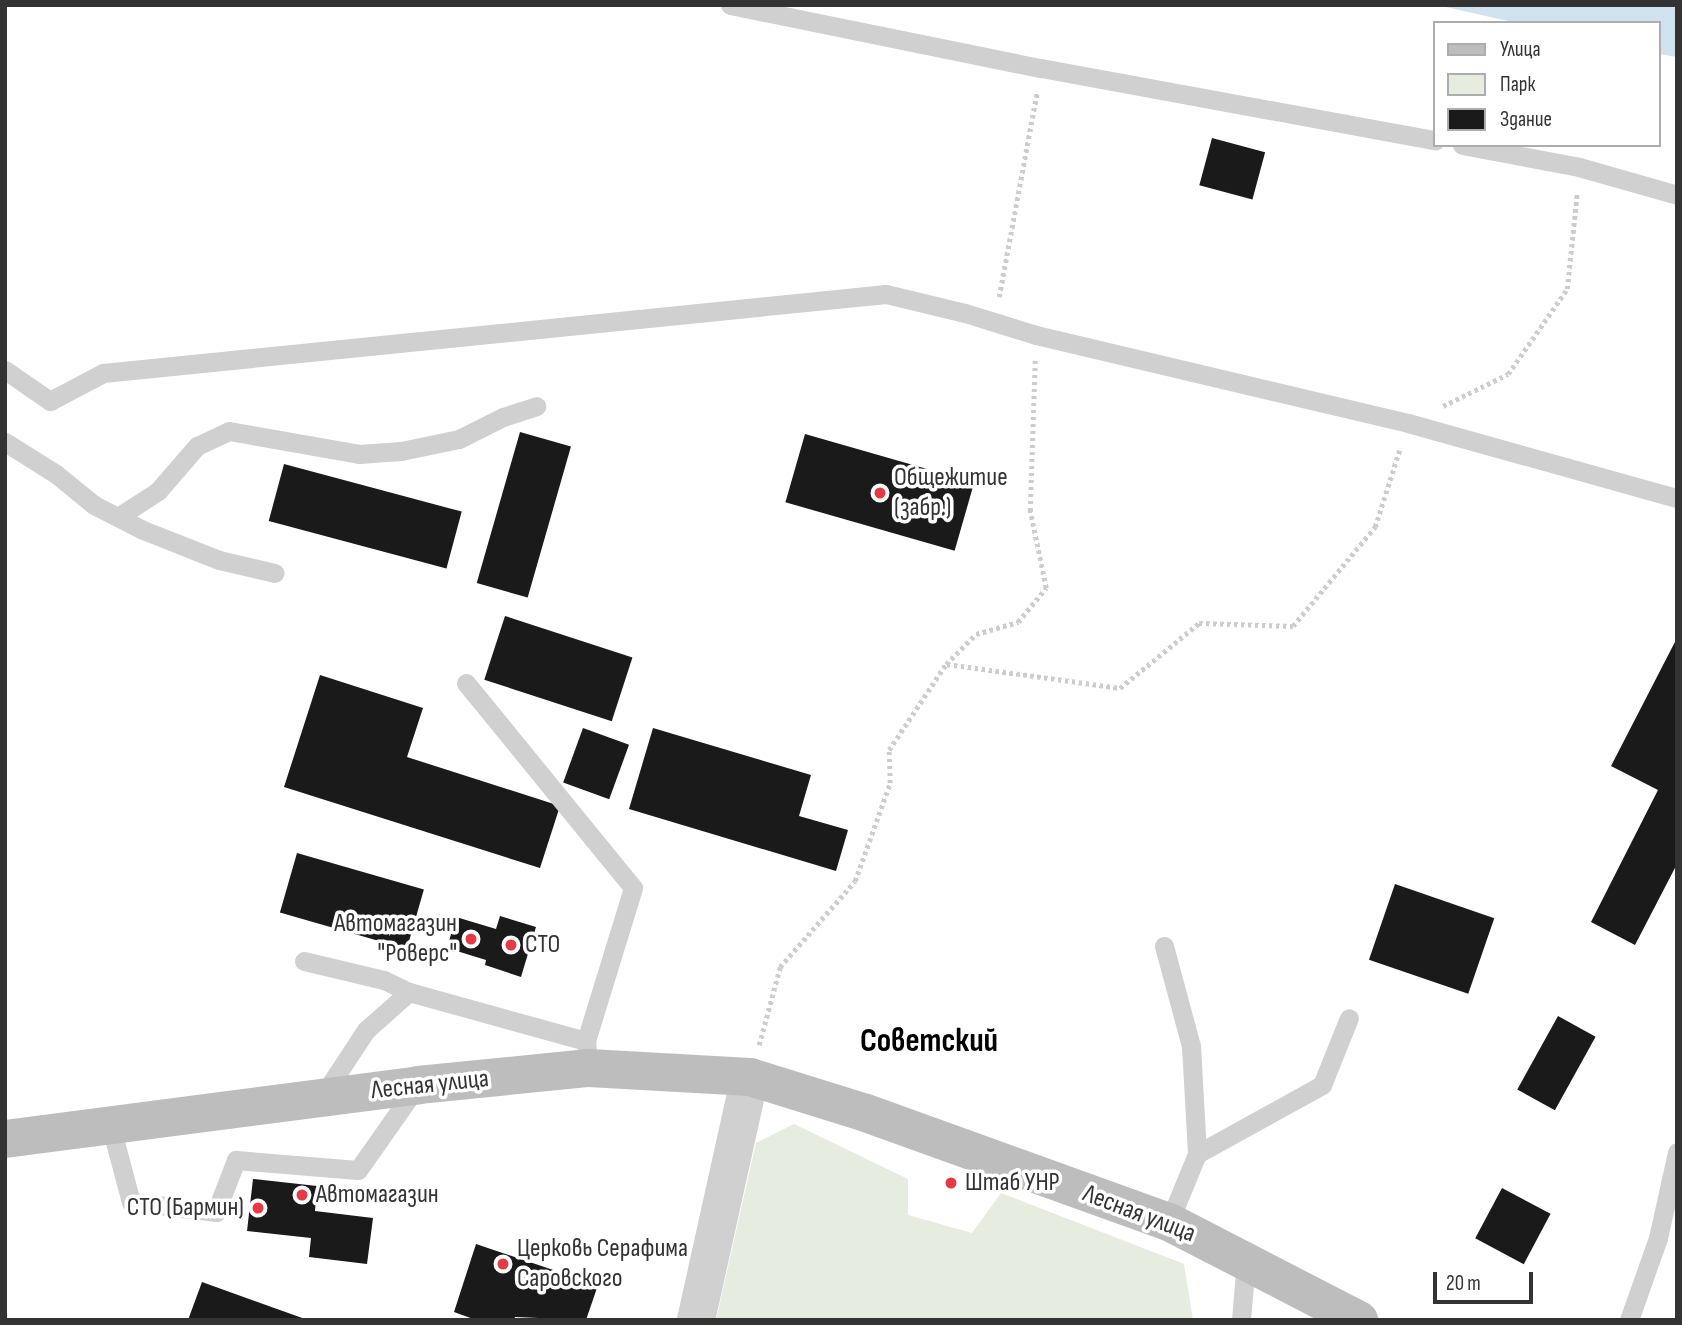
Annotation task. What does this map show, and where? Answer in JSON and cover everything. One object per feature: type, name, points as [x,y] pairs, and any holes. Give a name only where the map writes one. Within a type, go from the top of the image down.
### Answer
[{"type":"main road","name":"Лесная улица","points":[[5,1139],[418,1084],[587,1055],[750,1077],[866,1114],[1170,1222],[1359,1320]]},
{"type":"street","points":[[696,1320],[750,1077]]},
{"type":"lane","points":[[730,5],[1041,68],[1434,140]]},
{"type":"lane","points":[[1473,147],[1580,167],[1677,195]]},
{"type":"lane","points":[[5,370],[50,401],[103,373],[886,294],[965,313],[1036,335],[1408,424],[1677,498]]},
{"type":"lane","points":[[118,517],[158,491],[197,446],[229,431],[359,454],[401,451],[460,439],[503,417],[536,406]]},
{"type":"lane","points":[[5,442],[56,474],[94,505],[118,517],[219,560],[275,573]]},
{"type":"lane","points":[[304,961],[384,980],[409,992],[587,1055],[633,888],[466,683]]},
{"type":"lane","points":[[1164,946],[1191,1046],[1197,1154],[1170,1222]]},
{"type":"lane","points":[[321,1097],[366,1030],[409,992]]},
{"type":"lane","points":[[1197,1154],[1322,1085],[1349,1018]]},
{"type":"lane","points":[[111,1127],[131,1202],[216,1212],[236,1160],[358,1170],[418,1084]]},
{"type":"lane","points":[[1629,1320],[1658,1238],[1677,1152]]},
{"type":"lane","points":[[1241,1320],[1246,1260]]},
{"type":"path","points":[[750,1077],[780,967],[855,881],[890,783],[889,750],[946,664],[976,634],[1018,622],[1046,588],[1030,511],[1036,335],[999,298],[1041,68]]},
{"type":"path","points":[[946,664],[1120,688],[1199,623],[1293,626],[1375,527],[1408,424],[1508,374],[1567,289],[1580,167]]},
{"type":"green space","points":[[794,1124],[908,1179],[908,1215],[972,1233],[1001,1193],[1184,1264],[1193,1320],[716,1320],[756,1143]]},
{"type":"water","points":[[1437,5],[1677,5],[1677,57],[1661,54],[1661,21],[1508,21]]},
{"type":"building","points":[[1212,138],[1265,152],[1252,200],[1199,185]]},
{"type":"building","points":[[520,432],[571,447],[528,598],[477,583]]},
{"type":"building","name":"Общежитие (забр.)","points":[[805,434],[974,483],[955,551],[785,502]]},
{"type":"building","points":[[284,464],[462,512],[446,569],[269,521]]},
{"type":"building","points":[[505,616],[632,657],[612,721],[484,680]]},
{"type":"building","points":[[1677,638],[1677,864],[1635,945],[1591,922],[1658,790],[1611,766]]},
{"type":"building","points":[[320,675],[423,708],[407,757],[560,806],[540,868],[284,787]]},
{"type":"building","points":[[583,728],[629,745],[609,799],[563,783]]},
{"type":"building","points":[[653,728],[811,775],[799,816],[848,830],[836,871],[629,809]]},
{"type":"building","points":[[297,853],[424,889],[407,949],[280,913]]},
{"type":"building","points":[[1395,884],[1494,918],[1468,994],[1369,960]]},
{"type":"building","points":[[500,916],[536,927],[521,977],[485,965],[486,960],[447,948],[456,917],[496,929]]},
{"type":"building","points":[[1558,1016],[1596,1037],[1555,1110],[1517,1089]]},
{"type":"building","points":[[253,1179],[317,1186],[315,1211],[373,1218],[367,1264],[309,1257],[311,1238],[247,1231]]},
{"type":"building","points":[[1502,1188],[1551,1214],[1524,1264],[1475,1238]]},
{"type":"building","name":"Церковь Серафима Саровского","points":[[476,1244],[598,1285],[586,1320],[515,1317],[514,1320],[476,1320],[454,1312]]},
{"type":"building","points":[[202,1282],[305,1319],[305,1320],[188,1320]]},
{"type":"place","name":"Общежитие (забр.)","points":[[880,493]]},
{"type":"place","name":"Автомагазин \"Роверс\"","points":[[471,939]]},
{"type":"place","name":"СТО","points":[[511,945]]},
{"type":"place","name":"Штаб УНР","points":[[951,1183]]},
{"type":"place","name":"Автомагазин","points":[[302,1195]]},
{"type":"place","name":"СТО (Бармин)","points":[[258,1208]]},
{"type":"place","name":"Церковь Серафима Саровского","points":[[503,1264]]},
{"type":"district","name":"Советский","points":[[929,1042]]}]
